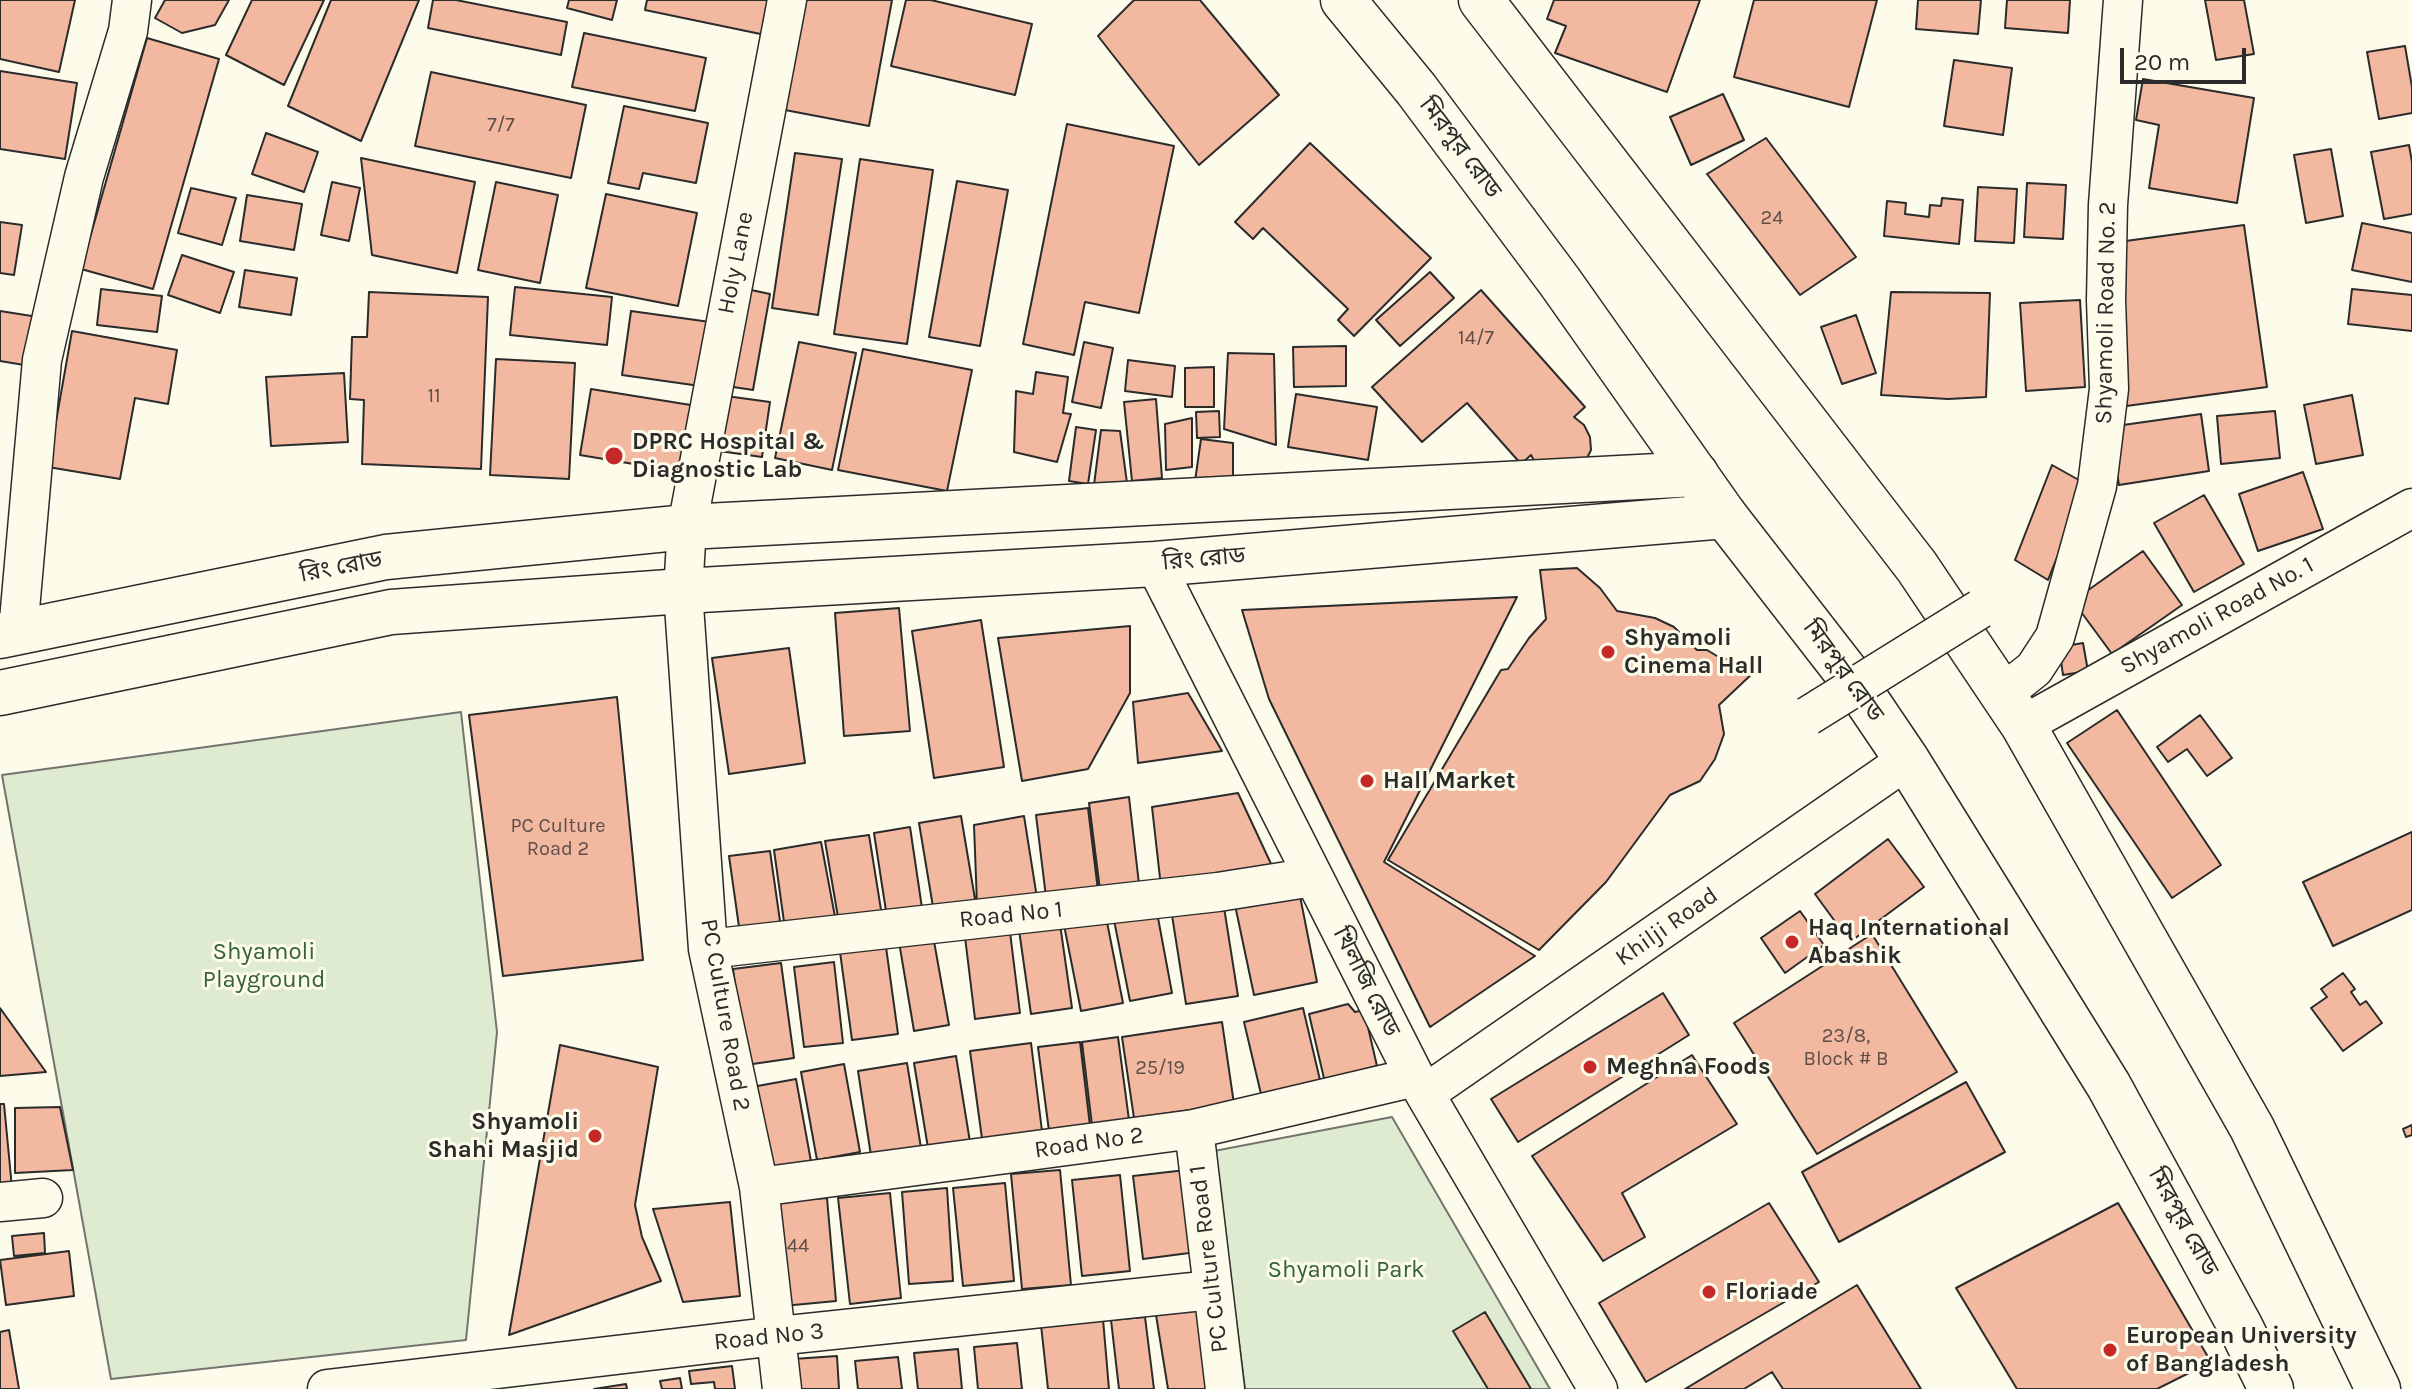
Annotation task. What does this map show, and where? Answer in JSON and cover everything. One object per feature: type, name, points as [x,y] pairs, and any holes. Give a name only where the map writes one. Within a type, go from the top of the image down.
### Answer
[{"type":"main road","name":"মিরপুর রোড","points":[[1343,0],[1416,89],[1551,270],[1725,516],[1857,686],[1907,760],[2109,1086],[2271,1389]]},
{"type":"main road","points":[[1486,3],[1917,567],[2012,710],[2252,1128],[2378,1389]]},
{"type":"main road","name":"রিং রোড","points":[[9,634],[386,557],[687,527],[1696,474]]},
{"type":"main road","name":"রিং রোড","points":[[0,693],[391,612],[683,591],[1155,564],[1725,516]]},
{"type":"street","points":[[9,634],[42,360],[84,177],[128,31],[132,0]]},
{"type":"street","name":"Holy Lane","points":[[687,527],[787,0]]},
{"type":"street","name":"Shyamoli Road No. 2","points":[[2012,710],[2055,637],[2097,486],[2109,389],[2106,300],[2108,205],[2123,0]]},
{"type":"street","name":"Shyamoli Road No. 1","points":[[2012,710],[2412,508]]},
{"type":"street","points":[[683,591],[687,527]]},
{"type":"street","name":"খিলজি রোড","points":[[1155,564],[1420,1085],[1598,1389]]},
{"type":"street","name":"PC Culture Road 2","points":[[683,591],[708,949],[759,1187],[782,1389]]},
{"type":"street","points":[[1808,716],[1980,609]]},
{"type":"street","name":"Khilji Road","points":[[1420,1085],[1907,760]]},
{"type":"street","name":"Road No 1","points":[[708,949],[1218,892],[1313,877]]},
{"type":"street","name":"Road No 2","points":[[759,1187],[1194,1129],[1420,1085]]},
{"type":"street","name":"PC Culture Road 1","points":[[1194,1129],[1225,1389]]},
{"type":"street","points":[[0,1202],[43,1198]]},
{"type":"street","name":"Road No 3","points":[[327,1389],[777,1336],[1212,1290]]},
{"type":"green space","name":"Shyamoli Playground","points":[[461,712],[497,1032],[466,1340],[111,1379],[2,775]]},
{"type":"green space","name":"Shyamoli Park","points":[[1392,1117],[1550,1389],[1245,1389],[1214,1151]]},
{"type":"building","points":[[0,0],[75,0],[59,72],[0,59]]},
{"type":"building","points":[[165,0],[229,0],[215,25],[182,33],[155,18]]},
{"type":"building","points":[[252,0],[324,0],[284,85],[226,55]]},
{"type":"building","points":[[331,0],[419,0],[361,141],[288,106]]},
{"type":"building","points":[[433,0],[456,0],[567,22],[561,55],[428,28]]},
{"type":"building","points":[[569,0],[617,0],[612,20],[567,8]]},
{"type":"building","points":[[647,0],[782,0],[775,37],[645,10]]},
{"type":"building","points":[[806,0],[892,0],[869,126],[785,110]]},
{"type":"building","points":[[906,0],[931,0],[1032,24],[1015,95],[891,66]]},
{"type":"building","points":[[1134,0],[1200,0],[1279,95],[1199,165],[1098,36]]},
{"type":"building","points":[[1554,0],[1700,0],[1667,92],[1555,53],[1566,26],[1547,19]]},
{"type":"building","points":[[1754,0],[1877,0],[1849,107],[1734,77]]},
{"type":"building","points":[[1918,0],[1981,0],[1978,34],[1916,29]]},
{"type":"building","points":[[2007,0],[2070,0],[2068,33],[2005,28]]},
{"type":"building","points":[[2205,0],[2244,0],[2254,54],[2216,60]]},
{"type":"building","points":[[584,33],[706,58],[695,111],[572,87]]},
{"type":"building","points":[[147,38],[219,59],[153,289],[81,269]]},
{"type":"building","points":[[2405,46],[2412,87],[2412,113],[2379,119],[2367,52]]},
{"type":"building","points":[[1954,60],[2012,68],[2003,135],[1944,126]]},
{"type":"building","points":[[0,71],[77,83],[65,159],[0,149]]},
{"type":"building","points":[[431,72],[586,105],[571,178],[415,146]]},
{"type":"building","points":[[2143,79],[2254,98],[2237,203],[2149,188],[2159,125],[2136,120]]},
{"type":"building","points":[[1723,94],[1744,140],[1691,165],[1670,117]]},
{"type":"building","points":[[624,106],[708,123],[696,183],[643,173],[639,189],[608,183]]},
{"type":"building","points":[[1067,124],[1174,146],[1139,313],[1085,302],[1074,355],[1023,344]]},
{"type":"building","points":[[266,133],[318,152],[304,192],[252,174]]},
{"type":"building","points":[[1766,138],[1856,257],[1800,295],[1707,174]]},
{"type":"building","points":[[1310,143],[1431,258],[1354,336],[1338,320],[1348,309],[1263,228],[1253,239],[1235,222]]},
{"type":"building","points":[[2409,145],[2412,214],[2384,219],[2371,152]]},
{"type":"building","points":[[2331,149],[2343,216],[2306,223],[2294,155]]},
{"type":"building","points":[[795,153],[842,159],[818,315],[772,308]]},
{"type":"building","points":[[361,158],[475,182],[457,273],[372,255]]},
{"type":"building","points":[[860,159],[933,170],[907,344],[834,334]]},
{"type":"building","points":[[957,181],[1008,190],[980,346],[929,337]]},
{"type":"building","points":[[332,182],[360,188],[349,241],[321,235]]},
{"type":"building","points":[[496,182],[558,195],[540,283],[478,270]]},
{"type":"building","points":[[2027,183],[2066,185],[2063,239],[2024,237]]},
{"type":"building","points":[[1978,187],[2017,189],[2014,243],[1975,241]]},
{"type":"building","points":[[191,188],[236,198],[222,245],[178,233]]},
{"type":"building","points":[[606,194],[697,213],[678,306],[586,288]]},
{"type":"building","points":[[247,195],[302,204],[294,250],[240,241]]},
{"type":"building","points":[[1942,198],[1963,200],[1959,244],[1884,236],[1887,201],[1906,203],[1905,214],[1929,217],[1930,205],[1941,206]]},
{"type":"building","points":[[0,222],[22,225],[14,275],[0,273]]},
{"type":"building","points":[[2362,223],[2412,233],[2412,282],[2352,270]]},
{"type":"building","points":[[2244,225],[2267,387],[2119,407],[2096,245]]},
{"type":"building","points":[[182,255],[234,272],[220,313],[168,295]]},
{"type":"building","points":[[245,270],[297,278],[291,315],[239,307]]},
{"type":"building","points":[[1430,272],[1454,298],[1400,346],[1376,320]]},
{"type":"building","points":[[515,287],[612,297],[607,345],[510,335]]},
{"type":"building","points":[[737,287],[770,294],[753,390],[720,385]]},
{"type":"building","points":[[101,289],[162,296],[157,332],[97,325]]},
{"type":"building","points":[[2352,289],[2412,295],[2412,331],[2348,324]]},
{"type":"building","points":[[1481,290],[1585,407],[1574,417],[1584,425],[1590,437],[1591,450],[1585,462],[1538,468],[1531,455],[1521,464],[1467,403],[1422,442],[1372,387]]},
{"type":"building","points":[[369,292],[488,297],[481,469],[362,464],[364,400],[350,399],[352,337],[367,337]]},
{"type":"building","points":[[1891,292],[1990,293],[1986,397],[1948,399],[1881,395]]},
{"type":"building","points":[[2080,300],[2085,387],[2026,391],[2020,303]]},
{"type":"building","points":[[0,311],[38,317],[30,366],[0,361]]},
{"type":"building","points":[[631,311],[710,322],[700,386],[622,375]]},
{"type":"building","points":[[1856,315],[1876,373],[1842,384],[1821,327]]},
{"type":"building","points":[[72,331],[177,350],[168,404],[135,398],[120,479],[48,467]]},
{"type":"building","points":[[799,342],[856,353],[832,470],[775,458]]},
{"type":"building","points":[[1084,342],[1113,348],[1101,408],[1072,402]]},
{"type":"building","points":[[1346,346],[1346,386],[1294,387],[1293,347]]},
{"type":"building","points":[[863,349],[972,370],[947,491],[838,470]]},
{"type":"building","points":[[1228,353],[1274,354],[1276,445],[1224,429]]},
{"type":"building","points":[[496,359],[575,363],[569,479],[490,475]]},
{"type":"building","points":[[1128,360],[1175,366],[1172,397],[1125,391]]},
{"type":"building","points":[[1214,367],[1214,407],[1185,407],[1185,368]]},
{"type":"building","points":[[1036,372],[1068,377],[1063,413],[1071,414],[1057,462],[1014,452],[1016,391],[1033,394]]},
{"type":"building","points":[[344,373],[348,442],[271,446],[266,377]]},
{"type":"building","points":[[591,389],[697,406],[687,473],[580,455]]},
{"type":"building","points":[[1296,394],[1377,407],[1368,460],[1288,447]]},
{"type":"building","points":[[2352,395],[2363,455],[2316,464],[2304,405]]},
{"type":"building","points":[[726,396],[770,402],[762,457],[719,451]]},
{"type":"building","points":[[1156,399],[1162,478],[1132,481],[1124,402]]},
{"type":"building","points":[[1219,411],[1220,437],[1197,438],[1196,412]]},
{"type":"building","points":[[2275,411],[2280,458],[2221,464],[2217,416]]},
{"type":"building","points":[[2201,414],[2209,471],[2119,485],[2109,427]]},
{"type":"building","points":[[1192,418],[1192,467],[1166,470],[1165,424]]},
{"type":"building","points":[[1076,427],[1096,430],[1088,484],[1069,481]]},
{"type":"building","points":[[1101,430],[1120,431],[1127,483],[1094,485]]},
{"type":"building","points":[[1201,439],[1233,443],[1233,480],[1195,481]]},
{"type":"building","points":[[2052,465],[2086,484],[2048,580],[2015,560]]},
{"type":"building","points":[[2303,472],[2323,529],[2258,551],[2239,494]]},
{"type":"building","points":[[2204,495],[2244,564],[2194,592],[2154,523]]},
{"type":"building","points":[[2143,551],[2182,605],[2112,654],[2073,601]]},
{"type":"building","points":[[1577,568],[1600,588],[1617,611],[1655,618],[1674,627],[1697,650],[1707,650],[1751,667],[1754,672],[1719,705],[1724,734],[1715,759],[1700,781],[1670,795],[1606,882],[1539,950],[1388,860],[1501,670],[1508,669],[1546,619],[1540,570]]},
{"type":"building","name":"Hall Market","points":[[1517,597],[1384,862],[1535,956],[1430,1027],[1269,699],[1242,610]]},
{"type":"building","points":[[899,608],[910,731],[844,736],[835,613]]},
{"type":"building","points":[[981,620],[1004,767],[934,778],[912,631]]},
{"type":"building","points":[[1130,626],[1130,693],[1088,769],[1022,781],[998,638]]},
{"type":"building","points":[[2083,643],[2088,671],[2063,675],[2059,647]]},
{"type":"building","points":[[789,648],[805,763],[729,774],[712,658]]},
{"type":"building","points":[[1188,693],[1222,751],[1138,763],[1133,702]]},
{"type":"building","points":[[617,697],[643,960],[503,976],[469,715]]},
{"type":"building","points":[[2117,710],[2221,865],[2172,898],[2067,743]]},
{"type":"building","points":[[2200,715],[2232,758],[2207,776],[2187,749],[2168,762],[2157,747]]},
{"type":"building","points":[[1238,793],[1272,866],[1161,887],[1152,807]]},
{"type":"building","points":[[1129,797],[1139,884],[1100,890],[1089,803]]},
{"type":"building","points":[[1088,808],[1098,891],[1046,897],[1036,815]]},
{"type":"building","points":[[961,816],[976,905],[934,913],[919,823]]},
{"type":"building","points":[[1024,816],[1037,898],[977,905],[974,825]]},
{"type":"building","points":[[910,827],[922,908],[886,911],[874,833]]},
{"type":"building","points":[[2412,832],[2412,910],[2333,946],[2303,882]]},
{"type":"building","points":[[869,835],[882,916],[839,923],[825,841]]},
{"type":"building","points":[[1888,839],[1924,887],[1850,942],[1815,894]]},
{"type":"building","points":[[821,842],[836,922],[785,929],[774,850]]},
{"type":"building","points":[[770,851],[781,928],[740,934],[729,856]]},
{"type":"building","points":[[1299,891],[1317,982],[1254,995],[1235,905]]},
{"type":"building","points":[[1223,901],[1238,996],[1186,1004],[1171,909]]},
{"type":"building","points":[[1156,907],[1172,993],[1130,1001],[1113,915]]},
{"type":"building","name":"Haq International Abashik","points":[[1800,911],[1824,945],[1785,973],[1761,938]]},
{"type":"building","points":[[1106,917],[1123,1003],[1081,1011],[1064,925]]},
{"type":"building","points":[[1060,924],[1072,1008],[1031,1014],[1019,930]]},
{"type":"building","points":[[932,930],[949,1025],[914,1031],[898,936]]},
{"type":"building","points":[[1010,932],[1020,1013],[975,1019],[965,937]]},
{"type":"building","points":[[1872,934],[1957,1072],[1817,1154],[1734,1023]]},
{"type":"building","points":[[886,947],[898,1034],[852,1040],[840,952]]},
{"type":"building","points":[[834,962],[843,1043],[804,1047],[794,967]]},
{"type":"building","points":[[781,963],[794,1058],[746,1065],[733,969]]},
{"type":"building","points":[[2343,973],[2355,989],[2351,992],[2360,1005],[2366,1001],[2382,1023],[2343,1051],[2311,1008],[2327,997],[2321,989]]},
{"type":"building","name":"Meghna Foods","points":[[1663,993],[1689,1035],[1518,1142],[1491,1099]]},
{"type":"building","points":[[1348,1004],[1355,1012],[1364,1010],[1377,1066],[1365,1069],[1367,1077],[1326,1087],[1309,1014]]},
{"type":"building","points":[[0,1008],[46,1072],[0,1076]]},
{"type":"building","points":[[1303,1008],[1320,1080],[1261,1094],[1244,1022]]},
{"type":"building","points":[[1222,1022],[1234,1104],[1134,1118],[1122,1037]]},
{"type":"building","points":[[1118,1037],[1129,1120],[1092,1125],[1082,1042]]},
{"type":"building","points":[[1080,1042],[1090,1126],[1049,1131],[1038,1047]]},
{"type":"building","points":[[1031,1043],[1043,1139],[983,1146],[970,1051]]},
{"type":"building","name":"Shyamoli Shahi Masjid","points":[[560,1045],[658,1067],[635,1205],[642,1237],[661,1281],[509,1335]]},
{"type":"building","points":[[1692,1055],[1737,1124],[1622,1193],[1645,1237],[1603,1261],[1532,1156]]},
{"type":"building","points":[[956,1056],[970,1142],[928,1148],[914,1063]]},
{"type":"building","points":[[907,1063],[922,1154],[872,1162],[858,1071]]},
{"type":"building","points":[[844,1064],[860,1152],[817,1160],[801,1072]]},
{"type":"building","points":[[796,1079],[812,1167],[768,1175],[752,1087]]},
{"type":"building","points":[[1966,1082],[2005,1152],[1839,1242],[1802,1172]]},
{"type":"building","points":[[0,1104],[4,1104],[12,1188],[0,1189]]},
{"type":"building","points":[[60,1107],[73,1170],[15,1173],[15,1108]]},
{"type":"building","points":[[2412,1125],[2412,1135],[2406,1137],[2403,1129]]},
{"type":"building","points":[[1060,1170],[1071,1285],[1022,1289],[1011,1174]]},
{"type":"building","points":[[1186,1170],[1197,1252],[1143,1259],[1133,1176]]},
{"type":"building","points":[[1120,1175],[1130,1271],[1082,1276],[1072,1180]]},
{"type":"building","points":[[1005,1183],[1014,1281],[963,1286],[953,1188]]},
{"type":"building","points":[[947,1188],[953,1281],[909,1284],[902,1192]]},
{"type":"building","points":[[890,1193],[901,1298],[850,1304],[838,1198]]},
{"type":"building","points":[[827,1198],[836,1301],[783,1306],[774,1202]]},
{"type":"building","points":[[730,1202],[740,1296],[683,1302],[653,1209]]},
{"type":"building","name":"Floriade","points":[[1769,1203],[1819,1282],[1646,1382],[1599,1303]]},
{"type":"building","points":[[2118,1203],[2211,1362],[2157,1389],[2017,1389],[1956,1288]]},
{"type":"building","points":[[44,1233],[45,1253],[14,1256],[12,1236]]},
{"type":"building","points":[[69,1251],[74,1296],[6,1305],[0,1260]]},
{"type":"building","points":[[1857,1285],[1921,1389],[1783,1389],[1772,1372],[1744,1389],[1685,1389]]},
{"type":"building","points":[[1200,1308],[1213,1389],[1168,1389],[1156,1315]]},
{"type":"building","points":[[1485,1312],[1531,1389],[1488,1389],[1453,1331]]},
{"type":"building","points":[[1145,1317],[1154,1389],[1119,1389],[1111,1320]]},
{"type":"building","points":[[1103,1319],[1109,1389],[1048,1389],[1041,1325]]},
{"type":"building","points":[[9,1330],[19,1389],[0,1389],[0,1332]]},
{"type":"building","points":[[1017,1343],[1022,1389],[978,1389],[974,1347]]},
{"type":"building","points":[[958,1349],[962,1389],[918,1389],[914,1353]]},
{"type":"building","points":[[837,1356],[839,1389],[796,1389],[793,1359]]},
{"type":"building","points":[[898,1357],[902,1389],[858,1389],[855,1361]]},
{"type":"building","points":[[732,1366],[735,1389],[715,1389],[714,1382],[691,1384],[689,1371]]},
{"type":"building","points":[[680,1378],[682,1389],[662,1389],[660,1381]]},
{"type":"building","points":[[626,1384],[627,1389],[594,1389]]},
{"type":"place","name":"DPRC Hospital & Diagnostic Lab","points":[[614,456]]},
{"type":"place","name":"Shyamoli Cinema Hall","points":[[1608,652]]},
{"type":"place","name":"Hall Market","points":[[1367,781]]},
{"type":"place","name":"Haq International Abashik","points":[[1792,942]]},
{"type":"place","name":"Meghna Foods","points":[[1590,1067]]},
{"type":"place","name":"Shyamoli Shahi Masjid","points":[[595,1136]]},
{"type":"place","name":"Floriade","points":[[1709,1292]]},
{"type":"place","name":"European University of Bangladesh","points":[[2110,1350]]}]
